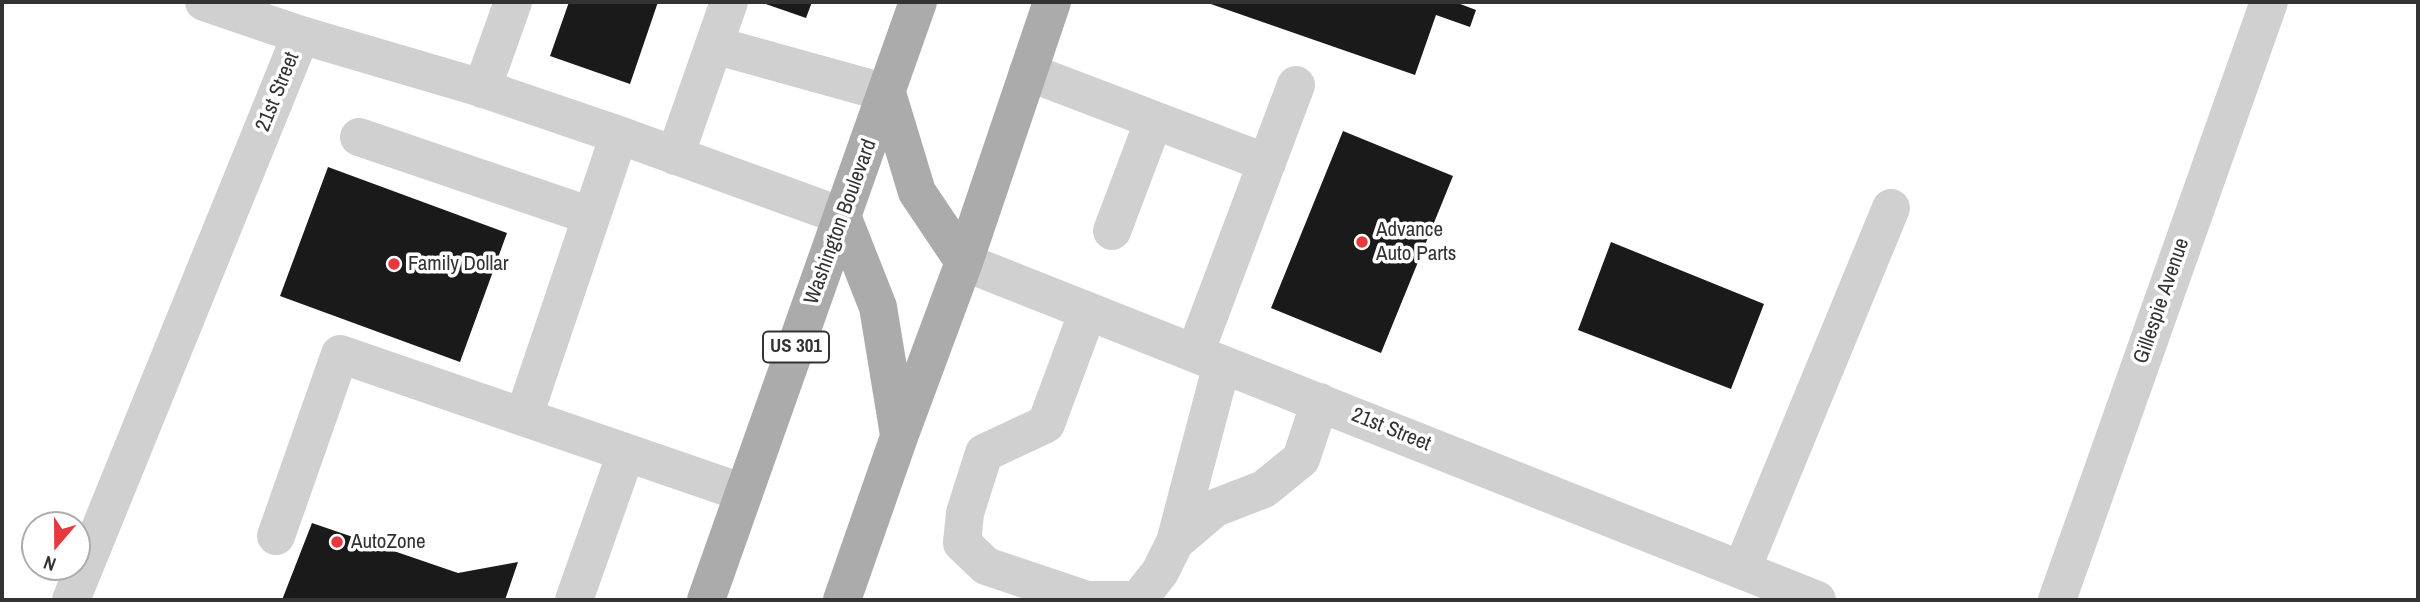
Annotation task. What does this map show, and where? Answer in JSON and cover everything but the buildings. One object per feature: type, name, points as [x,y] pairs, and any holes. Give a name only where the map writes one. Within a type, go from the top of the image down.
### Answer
[{"type":"main road","name":"Washington Boulevard","points":[[706,600],[918,2]]},
{"type":"main road","points":[[842,600],[964,262],[1052,2]]},
{"type":"main road","points":[[887,93],[917,192],[964,262]]},
{"type":"main road","points":[[842,216],[878,307],[899,437]]},
{"type":"street","points":[[204,2],[301,35]]},
{"type":"street","points":[[482,89],[513,2]]},
{"type":"street","points":[[675,156],[729,2]]},
{"type":"street","name":"Gillespie Avenue","points":[[2057,600],[2269,2]]},
{"type":"street","name":"21st Street","points":[[71,600],[301,35],[482,89],[619,135],[842,216]]},
{"type":"street","points":[[715,45],[887,93]]},
{"type":"street","points":[[1028,72],[1267,163]]},
{"type":"street","points":[[1088,311],[1046,424],[984,453],[965,513],[962,543],[986,566],[1087,600],[1138,600],[1160,572],[1175,542],[1209,358],[1267,163],[1296,85]]},
{"type":"street","points":[[1112,231],[1154,120]]},
{"type":"street","points":[[524,416],[619,135]]},
{"type":"street","points":[[359,137],[591,216]]},
{"type":"street","points":[[1742,569],[1891,208]]},
{"type":"street","name":"21st Street","points":[[964,262],[1817,600]]},
{"type":"street","points":[[276,536],[340,354],[744,493]]},
{"type":"street","points":[[1175,542],[1215,508],[1264,489],[1301,459],[1320,402]]},
{"type":"street","points":[[574,600],[626,453]]},
{"type":"place","name":"Advance Auto Parts","points":[[1362,242]]},
{"type":"place","name":"Family Dollar","points":[[394,264]]},
{"type":"place","name":"AutoZone","points":[[337,542]]}]
